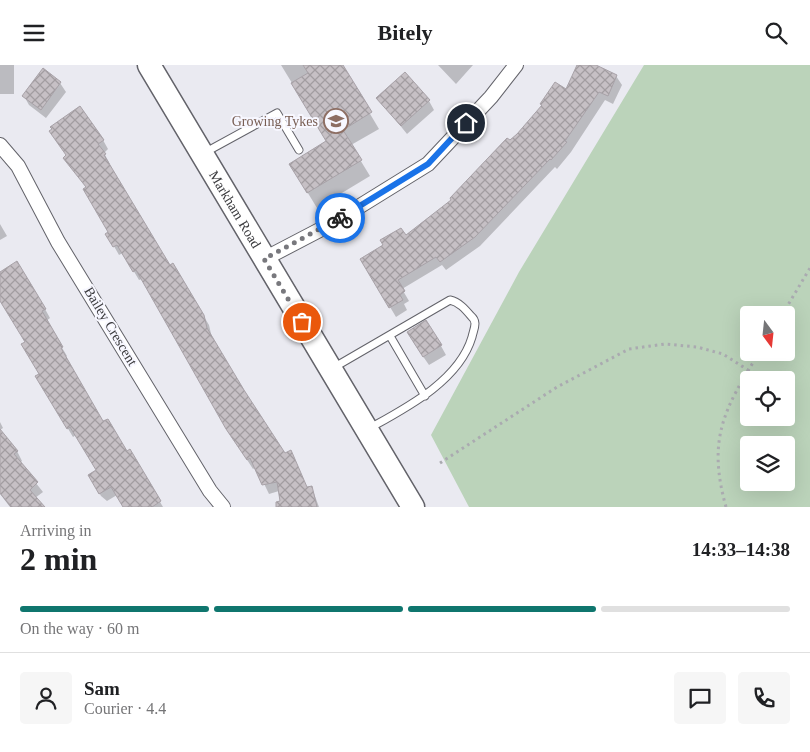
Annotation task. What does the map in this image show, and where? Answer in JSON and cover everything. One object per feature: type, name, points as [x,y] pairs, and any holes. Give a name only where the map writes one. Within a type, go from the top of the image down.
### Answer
[{"type":"main road","name":"Markham Road","points":[[149,65],[413,507]]},
{"type":"street","points":[[264,259],[330,224],[428,164],[491,97],[516,65]]},
{"type":"street","name":"Bailey Crescent","points":[[0,145],[18,166],[58,242],[210,491],[223,507]]},
{"type":"lane","points":[[202,154],[277,113],[299,150]]},
{"type":"lane","points":[[331,369],[450,300],[457,302],[474,319],[475,324],[466,352],[425,396],[367,430]]},
{"type":"lane","points":[[390,336],[425,396]]},
{"type":"path","points":[[787,306],[810,269]]},
{"type":"path","points":[[440,463],[557,387],[629,349],[665,344],[697,347],[723,354],[748,370]]},
{"type":"path","points":[[726,507],[716,462],[718,442],[724,415],[754,361]]},
{"type":"green space","points":[[644,65],[810,65],[810,507],[469,507],[431,435],[519,272]]},
{"type":"building","name":"Growing Tykes","points":[[303,65],[343,65],[372,112],[343,130],[362,160],[307,193],[289,164],[326,141],[291,83],[308,73]]},
{"type":"building","points":[[577,65],[596,65],[617,75],[608,96],[599,92],[565,141],[567,142],[475,237],[440,262],[436,257],[398,280],[405,291],[400,295],[403,300],[389,308],[360,259],[383,245],[380,240],[401,228],[406,235],[451,200],[450,198],[507,138],[510,140],[517,134],[542,105],[540,104],[555,82],[566,89]]},
{"type":"building","points":[[43,68],[61,82],[41,110],[22,96]]},
{"type":"building","points":[[405,72],[430,100],[401,126],[376,98]]},
{"type":"building","points":[[80,106],[104,140],[98,144],[106,154],[104,155],[170,265],[173,263],[204,315],[207,328],[244,390],[285,453],[291,450],[307,487],[312,486],[317,507],[276,507],[276,502],[280,501],[277,482],[262,485],[250,458],[247,460],[226,429],[136,270],[133,272],[117,245],[113,247],[105,234],[108,232],[83,189],[86,187],[63,158],[66,155],[49,131],[52,129],[50,127]]},
{"type":"building","points":[[17,261],[46,309],[42,311],[103,421],[108,419],[127,451],[130,449],[161,501],[152,507],[123,507],[111,487],[99,494],[88,475],[96,470],[70,427],[67,429],[35,376],[39,374],[21,344],[25,342],[0,301],[0,272]]},
{"type":"building","points":[[426,320],[442,345],[423,357],[407,332]]},
{"type":"building","points":[[0,429],[18,451],[14,454],[38,482],[30,490],[45,507],[11,507],[0,493]]},
{"type":"way so far","points":[[302,322],[264,259],[340,218]]},
{"type":"place","name":"Growing Tykes","points":[[336,121]]},
{"type":"route","points":[[340,218],[428,164],[466,123]]}]
